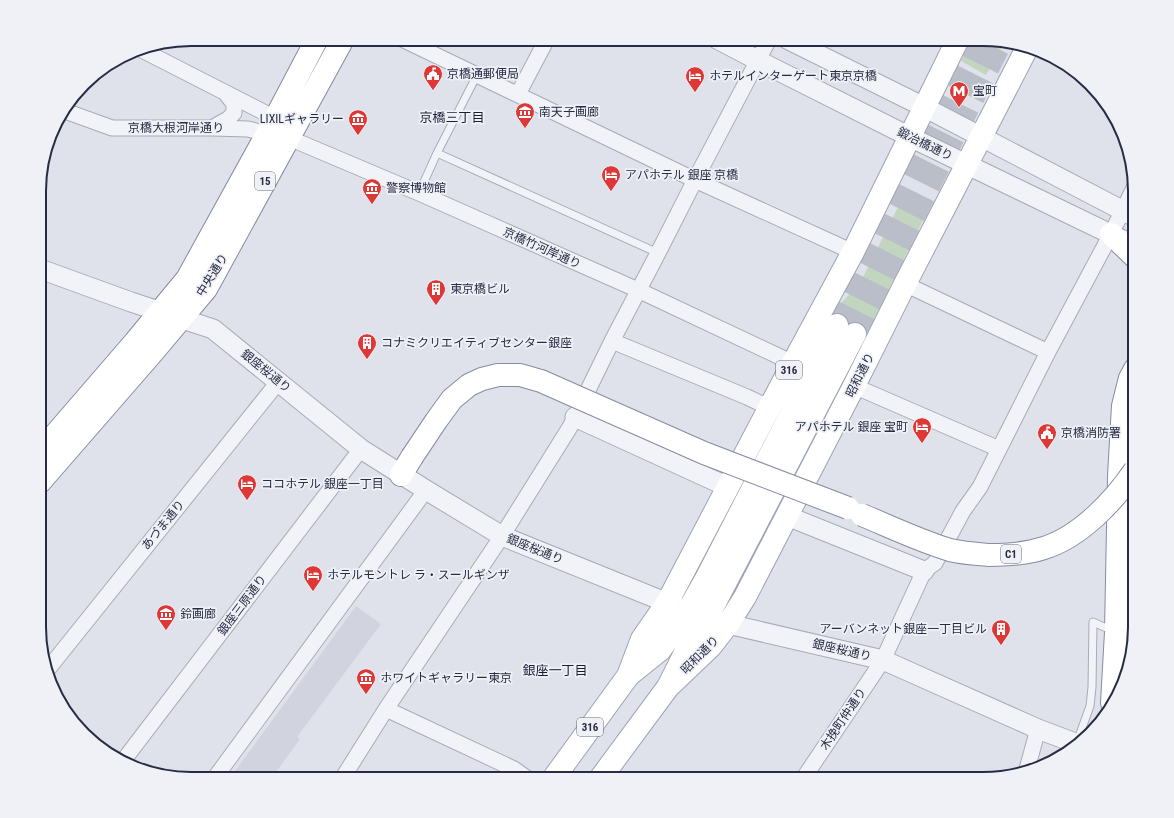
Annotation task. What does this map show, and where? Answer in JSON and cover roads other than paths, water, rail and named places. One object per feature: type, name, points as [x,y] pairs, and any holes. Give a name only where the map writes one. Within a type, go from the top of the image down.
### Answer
[{"type":"main road","name":"中央通り","points":[[46,445],[161,312],[187,279],[313,46]]},
{"type":"main road","name":"中央通り","points":[[46,475],[206,289],[339,46]]},
{"type":"main road","name":"昭和通り","points":[[628,676],[642,639],[667,603],[853,252],[954,46]]},
{"type":"main road","name":"昭和通り","points":[[605,772],[668,687],[711,646],[728,624],[745,597],[854,386],[904,284],[1025,53]]},
{"type":"main road","points":[[1111,234],[1128,250]]},
{"type":"main road","name":"昭和通り","points":[[668,687],[692,639],[697,614],[846,330]]},
{"type":"main road","name":"C1","points":[[406,466],[452,399],[469,385],[498,375],[520,375],[541,381],[704,453],[951,550],[999,555],[1034,551],[1056,544],[1101,511],[1116,496],[1128,480]]},
{"type":"main road","points":[[1113,692],[1116,632],[1118,476],[1123,406],[1128,386]]},
{"type":"main road","name":"昭和通り","points":[[558,772],[628,676],[660,650],[697,614]]},
{"type":"street","points":[[417,46],[695,180],[853,252]]},
{"type":"street","points":[[518,94],[543,46]]},
{"type":"street","name":"鍛冶橋通り","points":[[730,46],[910,137],[1128,242]]},
{"type":"street","points":[[346,772],[386,709],[502,536],[570,427],[638,290],[766,46]]},
{"type":"street","points":[[787,516],[924,571],[935,563],[963,511],[980,488],[1048,352],[1111,234],[1128,214],[924,107],[801,46]]},
{"type":"street","points":[[148,53],[227,95],[271,126]]},
{"type":"street","points":[[212,128],[228,119],[234,112],[234,104],[227,95]]},
{"type":"street","name":"京橋大根河岸通り","points":[[69,112],[112,128],[248,129],[271,126],[289,138]]},
{"type":"street","name":"京橋竹河岸通り","points":[[289,138],[419,193],[638,290],[793,363]]},
{"type":"street","name":"銀座桜通り","points":[[46,271],[213,329],[361,449],[406,466],[426,490],[502,536],[697,614],[728,624],[883,660],[1038,729],[1073,741]]},
{"type":"street","points":[[904,284],[1048,352]]},
{"type":"street","points":[[612,341],[770,408]]},
{"type":"street","name":"あづま通り","points":[[51,665],[279,381]]},
{"type":"street","points":[[854,386],[999,449]]},
{"type":"street","points":[[575,417],[728,486]]},
{"type":"street","name":"銀座三原通り","points":[[126,757],[361,449]]},
{"type":"street","points":[[219,772],[426,490]]},
{"type":"street","name":"木挽町仲通り","points":[[808,772],[883,660],[924,571]]},
{"type":"street","points":[[386,709],[518,772]]},
{"type":"street","points":[[1028,764],[1038,729]]},
{"type":"lane","points":[[419,193],[437,153],[477,74]]},
{"type":"lane","points":[[437,153],[658,253]]},
{"type":"lane","points":[[1078,737],[1091,700],[1093,622],[1116,632]]},
{"type":"tunnel","points":[[837,325],[977,46]]},
{"type":"tunnel","points":[[855,334],[999,47]]},
{"type":"place","name":"京橋通郵便局","points":[[433,91]]},
{"type":"place","name":"ホテルインターゲート東京京橋","points":[[695,93]]},
{"type":"place","name":"宝町","points":[[959,108]]},
{"type":"place","name":"南天子画廊","points":[[525,129]]},
{"type":"place","name":"LIXILギャラリー","points":[[358,136]]},
{"type":"place","name":"アパホテル 銀座 京橋","points":[[611,192]]},
{"type":"place","name":"警察博物館","points":[[372,205]]},
{"type":"place","name":"東京橋ビル","points":[[436,306]]},
{"type":"place","name":"コナミクリエイティブセンター銀座","points":[[367,360]]},
{"type":"place","name":"アパホテル 銀座 宝町","points":[[922,444]]},
{"type":"place","name":"京橋消防署","points":[[1047,450]]},
{"type":"place","name":"ココホテル 銀座一丁目","points":[[247,501]]},
{"type":"place","name":"ホテルモントレ ラ・スールギンザ","points":[[313,592]]},
{"type":"place","name":"鈴画廊","points":[[166,631]]},
{"type":"place","name":"アーバンネット銀座一丁目ビル","points":[[1001,646]]},
{"type":"place","name":"ホワイトギャラリー東京","points":[[366,695]]},
{"type":"district","name":"京橋三丁目","points":[[452,117]]},
{"type":"district","name":"銀座一丁目","points":[[555,670]]}]
